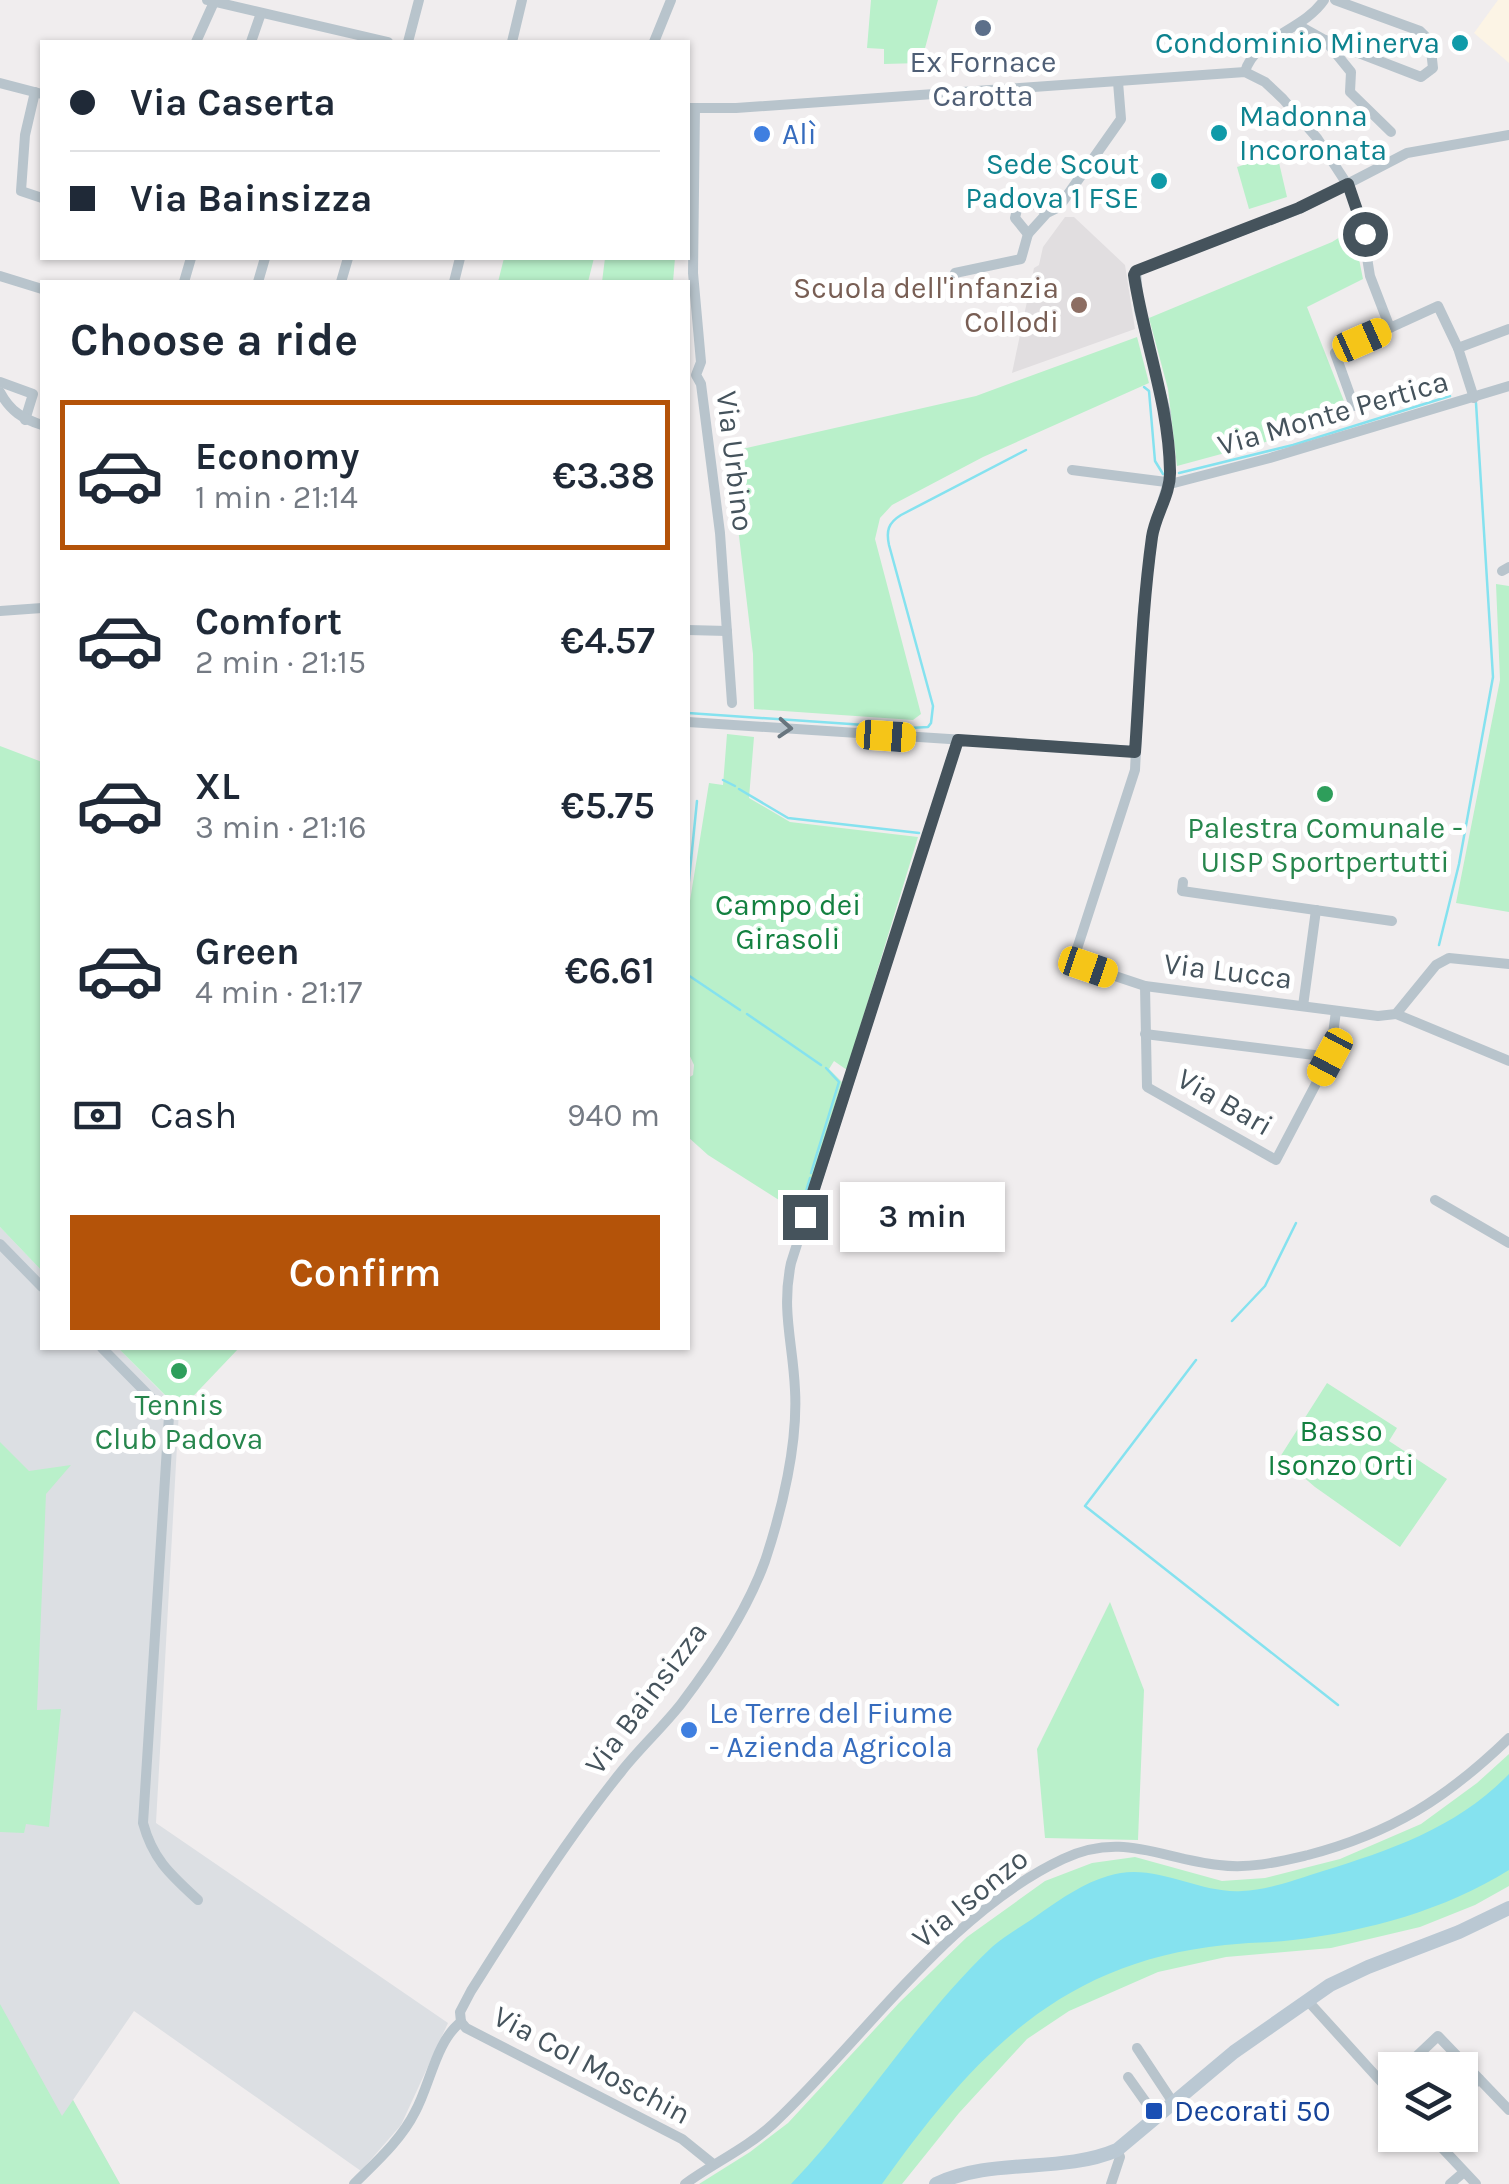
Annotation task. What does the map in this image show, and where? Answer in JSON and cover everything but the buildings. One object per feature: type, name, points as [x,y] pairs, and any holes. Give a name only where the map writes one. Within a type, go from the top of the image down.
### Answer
[{"type":"street","points":[[408,40],[418,0]]},
{"type":"street","points":[[512,40],[522,0]]},
{"type":"street","points":[[655,40],[670,0]]},
{"type":"street","points":[[1242,72],[1261,48],[1315,14],[1324,0]]},
{"type":"street","points":[[1298,25],[1325,40],[1421,77],[1433,68],[1430,41],[1420,31],[1335,0]]},
{"type":"street","points":[[197,40],[210,1],[259,8],[380,40]]},
{"type":"street","points":[[251,40],[259,8]]},
{"type":"street","points":[[1325,40],[1351,72],[1350,92],[1390,132]]},
{"type":"street","points":[[691,108],[1242,72],[1265,82],[1284,99],[1348,184],[1360,216],[1370,276],[1390,328]]},
{"type":"street","points":[[956,273],[1021,259],[1028,234],[1046,213],[1060,207],[1121,119],[1118,82]]},
{"type":"street","points":[[0,83],[39,93],[25,135],[22,190],[40,197]]},
{"type":"street","name":"Via Urbino","points":[[691,108],[694,273],[701,362],[692,377],[701,384],[712,470],[732,703]]},
{"type":"street","points":[[690,722],[1135,752],[1140,648],[1152,533],[1169,484],[1166,414],[1139,310],[1136,271],[1299,208],[1407,153],[1507,138]]},
{"type":"street","points":[[1028,234],[1015,218],[1018,206],[1033,202],[1046,213]]},
{"type":"street","points":[[0,276],[40,288]]},
{"type":"street","points":[[1354,406],[1335,353],[1438,306],[1458,348],[1474,398]]},
{"type":"street","points":[[1458,348],[1509,329]]},
{"type":"street","points":[[0,382],[33,394],[25,420]]},
{"type":"street","name":"Via Monte Pertica","points":[[1072,470],[1169,484],[1509,386]]},
{"type":"street","points":[[0,392],[25,420],[40,424]]},
{"type":"street","points":[[0,611],[40,608]]},
{"type":"street","points":[[690,630],[728,631]]},
{"type":"street","name":"Via Bainsizza","points":[[461,2022],[460,2012],[481,1974],[602,1796],[704,1672],[765,1560],[795,1438],[795,1388],[785,1306],[792,1262],[958,740]]},
{"type":"street","name":"Via Lucca","points":[[1135,752],[1136,770],[1075,955],[1088,967],[1144,986],[1378,1016],[1396,1014]]},
{"type":"street","points":[[1184,882],[1182,891],[1392,921]]},
{"type":"street","points":[[1303,1006],[1316,910]]},
{"type":"street","points":[[1509,964],[1448,958],[1436,965],[1396,1014],[1509,1061]]},
{"type":"street","name":"Via Bari","points":[[1144,986],[1147,1087],[1276,1160],[1330,1057],[1336,1011]]},
{"type":"street","points":[[1144,1034],[1330,1057]]},
{"type":"street","points":[[1435,1200],[1509,1243]]},
{"type":"street","points":[[0,1244],[40,1286]]},
{"type":"street","points":[[104,1350],[169,1416],[143,1824],[150,1849],[198,1900]]},
{"type":"street","name":"Via Isonzo","points":[[686,2184],[770,2127],[960,1932],[1028,1880],[1062,1860],[1080,1852],[1115,1846],[1147,1848],[1212,1865],[1252,1866],[1337,1847],[1422,1810],[1470,1775],[1509,1738]]},
{"type":"street","points":[[936,2184],[975,2172],[1117,2150],[1234,2052],[1307,2000],[1354,1973],[1509,1908]]},
{"type":"street","points":[[1307,2000],[1378,2079]]},
{"type":"street","name":"Via Col Moschin","points":[[354,2184],[404,2130],[443,2047],[461,2022],[682,2139],[713,2164]]},
{"type":"street","points":[[1421,2052],[1438,2036],[1454,2052]]},
{"type":"street","points":[[1137,2048],[1174,2104]]},
{"type":"street","points":[[1128,2077],[1157,2118]]},
{"type":"street","points":[[1479,2078],[1509,2110]]},
{"type":"street","points":[[1111,2184],[1120,2157],[1117,2150]]},
{"type":"street","points":[[1446,2152],[1476,2184]]},
{"type":"street","points":[[1450,2184],[1464,2172]]},
{"type":"shaded area","points":[[1498,0],[1509,0],[1509,63],[1474,33]]},
{"type":"shaded area","name":"Scuola dell'infanzia Collodi","points":[[1065,217],[1074,217],[1125,265],[1135,329],[1012,373],[1034,268],[1039,265],[1043,247]]},
{"type":"shaded area","points":[[0,1227],[40,1269],[40,1350],[120,1350],[179,1410],[156,1823],[448,2023],[401,2125],[361,2171],[134,2011],[73,2100],[120,2184],[0,2184]]},
{"type":"green space","points":[[871,0],[938,0],[921,63],[884,64],[884,49],[867,48]]},
{"type":"green space","points":[[1277,154],[1287,197],[1249,209],[1237,167]]},
{"type":"green space","points":[[1353,229],[1363,279],[1307,307],[1351,419],[1177,466],[1168,389],[1149,318],[1332,242]]},
{"type":"green space","points":[[504,260],[594,260],[588,280],[498,280]]},
{"type":"green space","points":[[605,260],[675,260],[673,280],[602,280]]},
{"type":"green space","points":[[1137,337],[1149,383],[983,457],[892,505],[880,518],[875,539],[921,714],[913,720],[754,709],[753,654],[729,452],[976,396]]},
{"type":"green space","points":[[1496,584],[1509,586],[1509,912],[1456,903],[1500,680]]},
{"type":"green space","name":"Campo dei Girasoli","points":[[727,734],[754,737],[749,798],[790,822],[918,837],[847,1070],[834,1061],[829,1069],[842,1082],[801,1214],[708,1155],[690,1139],[690,1077],[694,1065],[690,1056],[690,901],[709,783],[723,785]]},
{"type":"green space","points":[[0,746],[40,761],[40,1269],[0,1227]]},
{"type":"green space","name":"Tennis Club Padova","points":[[120,1350],[237,1350],[180,1410]]},
{"type":"green space","name":"Basso Isonzo Orti","points":[[1327,1383],[1397,1428],[1389,1441],[1447,1479],[1400,1547],[1280,1457]]},
{"type":"green space","points":[[0,1442],[29,1471],[71,1465],[46,1494],[37,1710],[61,1709],[49,1827],[26,1824],[24,1833],[0,1832]]},
{"type":"green space","points":[[1110,1602],[1144,1690],[1138,1840],[1045,1838],[1037,1749]]},
{"type":"green space","points":[[1509,1754],[1509,1886],[1475,1905],[1420,1927],[1331,1948],[1226,1957],[1158,1972],[1069,2011],[1027,2039],[959,2113],[902,2184],[699,2184],[788,2123],[899,2003],[967,1937],[1045,1881],[1092,1863],[1135,1857],[1222,1881],[1265,1878],[1340,1859],[1421,1824]]},
{"type":"green space","points":[[0,2004],[62,2116],[73,2100],[120,2184],[0,2184]]},
{"type":"water","points":[[1509,1774],[1509,1870],[1459,1897],[1405,1917],[1321,1936],[1167,1955],[1115,1971],[1068,1994],[1026,2022],[987,2056],[916,2137],[882,2184],[791,2184],[964,1975],[998,1942],[1074,1891],[1125,1872],[1159,1875],[1225,1891],[1283,1884],[1422,1834],[1468,1809]]},
{"type":"waterway","points":[[1144,387],[1149,391],[1155,461],[1163,474]]},
{"type":"waterway","points":[[1179,473],[1293,445],[1450,396]]},
{"type":"waterway","points":[[1439,945],[1459,864],[1493,677],[1476,403]]},
{"type":"waterway","points":[[690,713],[928,727],[933,706],[889,545],[889,528],[901,515],[1026,450]]},
{"type":"waterway","points":[[723,780],[735,786]]},
{"type":"waterway","points":[[739,789],[788,818],[919,833]]},
{"type":"waterway","points":[[690,870],[697,801]]},
{"type":"waterway","points":[[690,976],[740,1010]]},
{"type":"waterway","points":[[747,1014],[821,1065]]},
{"type":"waterway","points":[[811,1173],[839,1082],[826,1068]]},
{"type":"waterway","points":[[800,1211],[810,1178]]},
{"type":"waterway","points":[[1232,1321],[1265,1286],[1296,1223]]},
{"type":"waterway","points":[[1196,1360],[1085,1506],[1338,1705]]},
{"type":"place","name":"Ex Fornace Carotta","points":[[983,28]]},
{"type":"place","name":"Condominio Minerva","points":[[1460,43]]},
{"type":"place","name":"Madonna Incoronata","points":[[1219,133]]},
{"type":"place","name":"Alì","points":[[762,134]]},
{"type":"place","name":"Sede Scout Padova 1 FSE","points":[[1159,181]]},
{"type":"place","name":"Scuola dell'infanzia Collodi","points":[[1079,305]]},
{"type":"place","name":"Palestra Comunale - UISP Sportpertutti","points":[[1325,794]]},
{"type":"place","name":"Tennis Club Padova","points":[[179,1371]]},
{"type":"place","name":"Le Terre del Fiume - Azienda Agricola","points":[[689,1730]]},
{"type":"place","name":"Decorati 50","points":[[1154,2111]]},
{"type":"route","points":[[805,1217],[958,740],[1135,752],[1140,648],[1152,533],[1170,476],[1166,414],[1139,310],[1136,271],[1299,208],[1348,184],[1365,234]]}]
